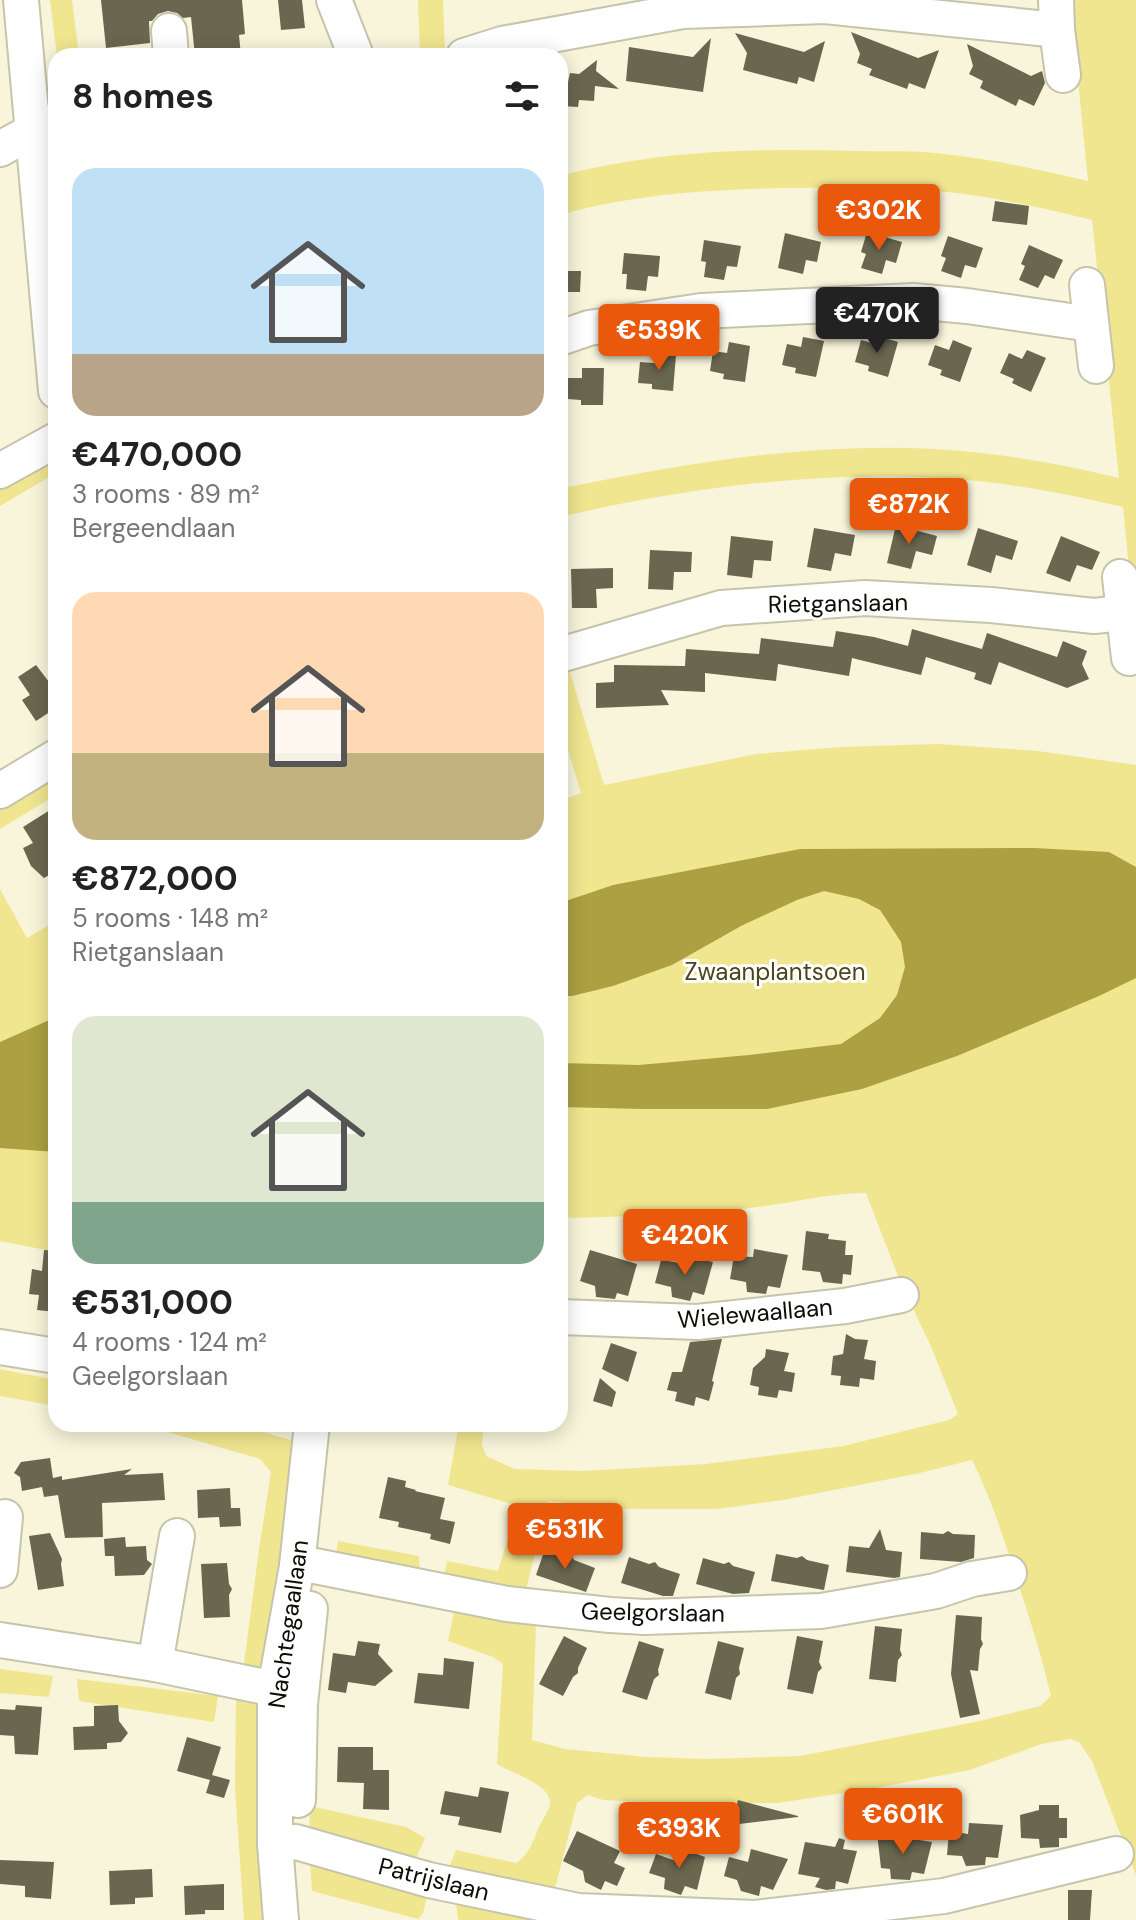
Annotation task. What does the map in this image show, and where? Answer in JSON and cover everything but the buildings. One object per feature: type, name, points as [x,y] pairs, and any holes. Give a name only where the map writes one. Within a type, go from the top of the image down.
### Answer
[{"type":"street","points":[[21,0],[48,141]]},
{"type":"street","points":[[42,0],[43,126],[48,217]]},
{"type":"street","points":[[334,0],[353,48]]},
{"type":"street","points":[[489,48],[683,11],[825,6],[1056,15],[1063,75]]},
{"type":"street","points":[[0,149],[43,126]]},
{"type":"street","points":[[1087,285],[1096,366]]},
{"type":"street","points":[[568,335],[589,328],[701,311],[914,301],[1077,322],[1090,319]]},
{"type":"street","points":[[0,471],[48,444]]},
{"type":"street","points":[[1120,577],[1129,658]]},
{"type":"street","name":"Rietganslaan","points":[[568,653],[737,606],[865,598],[991,605],[1094,616],[1123,613]]},
{"type":"street","points":[[0,791],[48,762]]},
{"type":"street","name":"Wielewaallaan","points":[[568,1317],[697,1322],[845,1306],[901,1295]]},
{"type":"street","points":[[0,1347],[48,1355]]},
{"type":"street","name":"Nachtegaallaan","points":[[306,1566],[312,1432]]},
{"type":"street","name":"Nachtegaallaan","points":[[281,1920],[286,1843],[288,1697],[306,1566],[335,1432]]},
{"type":"street","points":[[0,1570],[5,1517]]},
{"type":"street","points":[[155,1664],[177,1536]]},
{"type":"street","name":"Geelgorslaan","points":[[306,1566],[507,1604],[645,1617],[821,1611],[936,1591],[972,1579],[1009,1573]]},
{"type":"street","points":[[0,1640],[155,1664],[288,1697]]},
{"type":"street","name":"Nachtegaallaan","points":[[286,1843],[303,1920]]},
{"type":"street","name":"Patrijslaan","points":[[286,1843],[429,1880],[578,1911],[755,1918],[944,1896],[1116,1854]]},
{"type":"green space","points":[[50,0],[72,0],[78,48],[56,48]]},
{"type":"green space","points":[[418,0],[443,0],[445,48],[420,48]]},
{"type":"green space","points":[[1070,0],[1136,0],[1136,638],[1123,507],[1087,499],[978,481],[875,476],[714,488],[568,515],[568,487],[717,461],[823,450],[930,449],[982,453],[1119,478],[1092,220],[1015,202],[956,193],[860,188],[671,194],[568,213],[568,174],[670,156],[783,150],[933,153],[998,162],[1088,181]]},
{"type":"green space","points":[[48,456],[48,478],[0,506],[0,478]]},
{"type":"green space","name":"Zwaanplantsoen","points":[[568,666],[604,785],[756,754],[840,747],[938,744],[1038,751],[1136,765],[1136,1875],[1092,1761],[1079,1742],[1070,1739],[1041,1744],[970,1770],[777,1803],[667,1803],[603,1800],[588,1795],[577,1803],[553,1896],[446,1875],[456,1850],[516,1863],[530,1847],[550,1804],[549,1797],[538,1785],[497,1764],[503,1664],[493,1657],[448,1641],[454,1612],[536,1625],[532,1740],[565,1749],[706,1759],[800,1756],[975,1722],[1040,1706],[1051,1696],[1006,1546],[972,1460],[783,1500],[717,1509],[623,1509],[548,1501],[525,1594],[443,1581],[447,1561],[498,1571],[518,1506],[448,1485],[458,1432],[483,1432],[482,1445],[486,1456],[515,1469],[582,1471],[706,1464],[843,1446],[949,1420],[958,1414],[930,1344],[901,1284],[866,1193],[711,1212],[568,1217],[568,798],[581,793],[568,750]]},
{"type":"green space","points":[[48,776],[48,800],[0,829],[0,805]]},
{"type":"green space","points":[[0,889],[27,938],[48,926],[48,1250],[0,1241]]},
{"type":"green space","points":[[0,1369],[48,1378],[48,1405],[0,1396]]},
{"type":"green space","points":[[167,1432],[264,1432],[300,1443],[274,1677],[243,1671],[271,1472],[260,1459]]},
{"type":"green space","points":[[338,1541],[419,1556],[420,1577],[335,1562]]},
{"type":"green space","points":[[0,1669],[53,1676],[49,1697],[0,1693]]},
{"type":"green space","points":[[77,1679],[218,1696],[214,1722],[79,1701]]},
{"type":"green space","points":[[236,1698],[270,1703],[274,1920],[244,1920],[235,1789]]},
{"type":"green space","points":[[310,1806],[406,1827],[425,1838],[413,1865],[309,1829]]},
{"type":"green space","points":[[310,1860],[427,1896],[423,1913],[418,1919],[312,1891]]},
{"type":"green space","points":[[456,1902],[559,1920],[458,1920]]},
{"type":"shaded area","points":[[1035,848],[1109,852],[1136,867],[1136,978],[957,1056],[862,1089],[767,1109],[568,1107],[568,1063],[639,1065],[841,1044],[880,1018],[897,995],[905,967],[901,942],[880,910],[859,899],[824,891],[741,926],[672,965],[613,986],[568,996],[568,900],[613,885],[800,849]]},
{"type":"shaded area","points":[[48,1021],[48,1151],[0,1148],[0,1042]]}]
